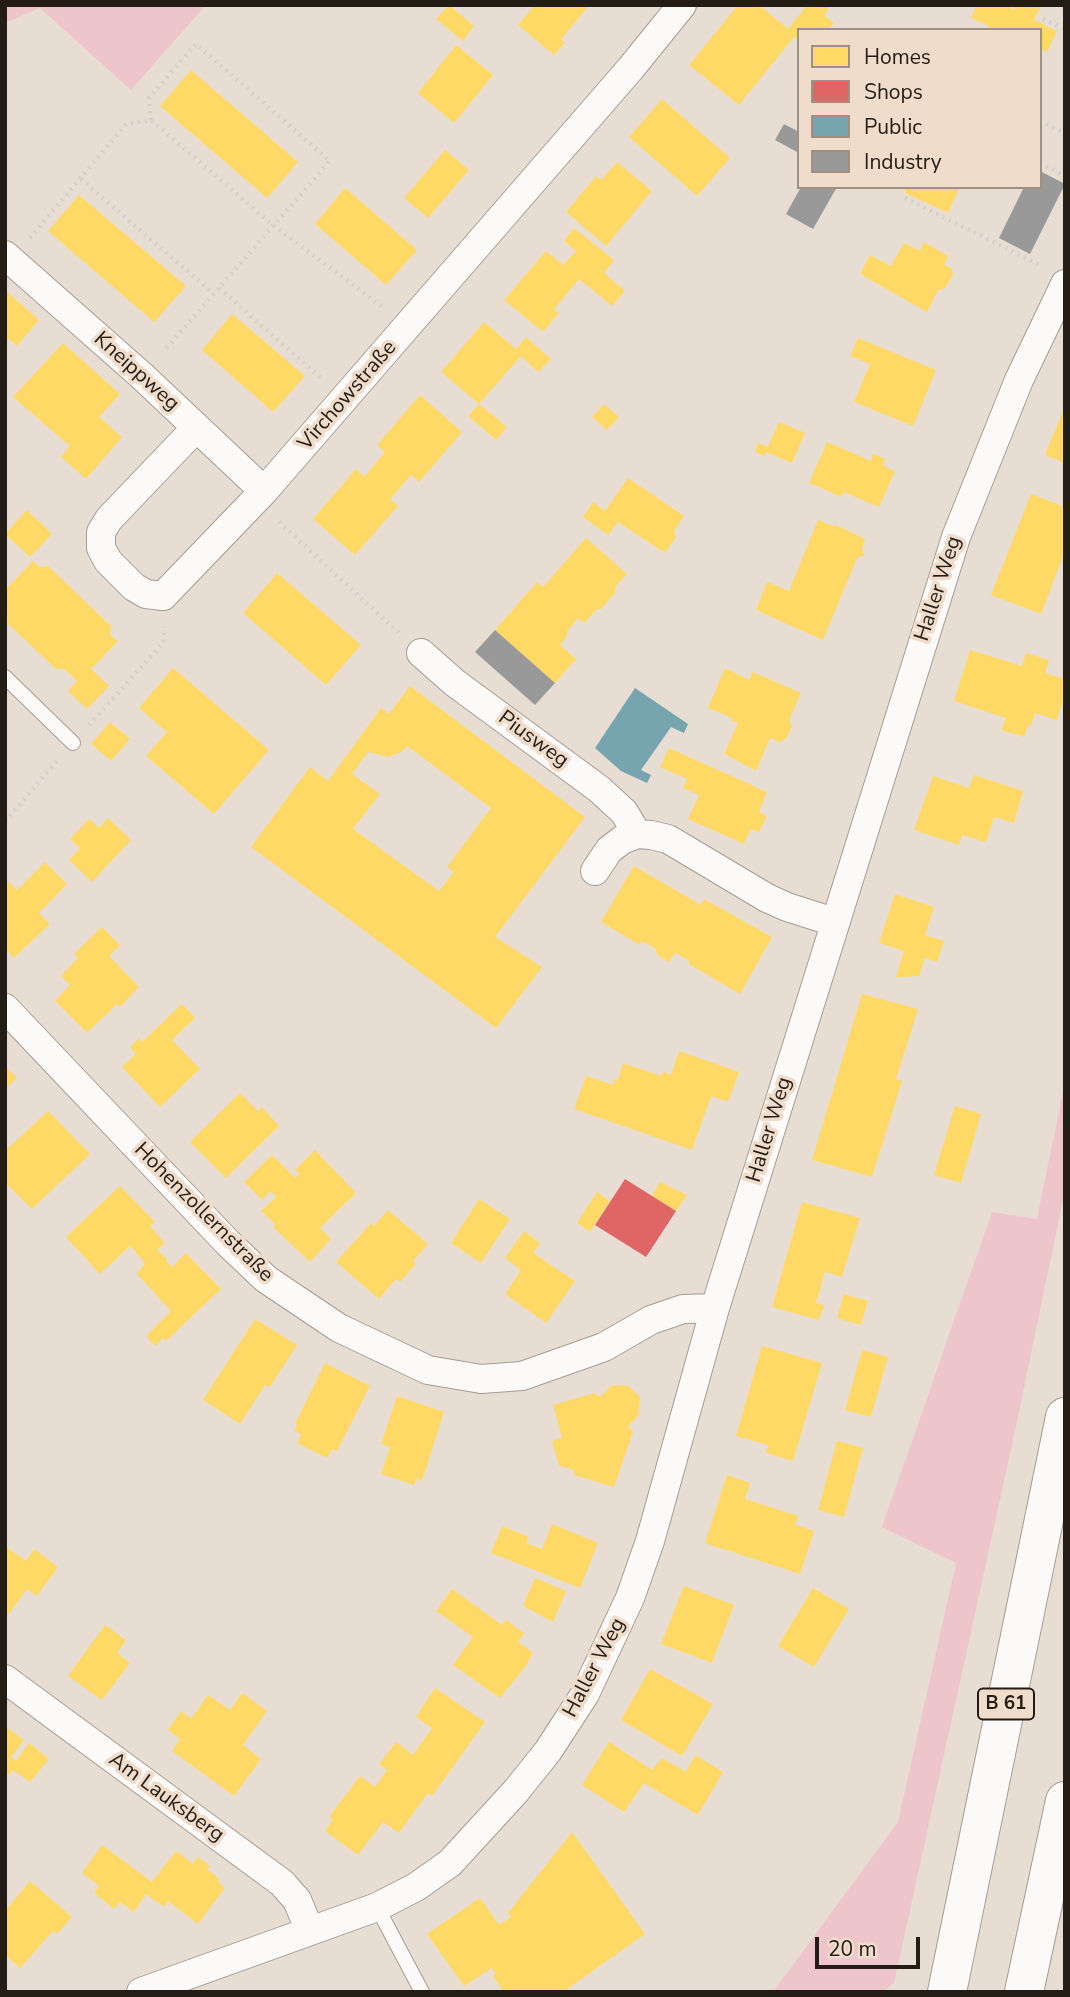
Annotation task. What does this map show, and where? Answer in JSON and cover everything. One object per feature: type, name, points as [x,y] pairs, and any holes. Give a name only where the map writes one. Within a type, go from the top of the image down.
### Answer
[{"type":"highway","name":"B 61","points":[[947,1992],[1065,1417]]},
{"type":"highway","points":[[1024,1992],[1065,1801]]},
{"type":"street","name":"Virchowstraße","points":[[163,596],[260,495],[346,399],[682,5]]},
{"type":"street","name":"Kneippweg","points":[[8,258],[142,376],[260,495]]},
{"type":"street","name":"Haller Weg","points":[[141,1992],[377,1907],[416,1887],[450,1863],[516,1791],[548,1751],[585,1694],[630,1598],[642,1564],[715,1308],[956,537],[1059,278]]},
{"type":"street","points":[[163,596],[146,594],[134,587],[108,561],[101,548],[101,532],[109,519],[196,428]]},
{"type":"street","name":"Piusweg","points":[[421,653],[465,691],[599,789],[624,812],[637,834]]},
{"type":"street","points":[[595,871],[609,850],[622,840],[637,834],[668,839],[767,898],[834,922]]},
{"type":"street","name":"Hohenzollernstraße","points":[[5,1007],[209,1223],[266,1279],[339,1328],[428,1370],[481,1379],[522,1376],[604,1347],[651,1320],[683,1309],[715,1308]]},
{"type":"street","name":"Am Lauksberg","points":[[5,1679],[282,1883],[297,1900],[310,1931]]},
{"type":"lane","points":[[5,677],[73,743]]},
{"type":"lane","points":[[377,1907],[422,1992]]},
{"type":"path","points":[[5,10],[14,5]]},
{"type":"path","points":[[1043,19],[1065,29]]},
{"type":"path","points":[[142,376],[274,226],[330,161],[196,44],[149,98],[151,120],[274,226],[409,326]]},
{"type":"path","points":[[8,258],[126,124],[151,120]]},
{"type":"path","points":[[1042,122],[1065,133]]},
{"type":"path","points":[[1042,164],[1065,176]]},
{"type":"path","points":[[80,179],[214,294]]},
{"type":"path","points":[[905,198],[1059,278]]},
{"type":"path","points":[[219,288],[346,399]]},
{"type":"path","points":[[260,495],[421,653]]},
{"type":"path","points":[[5,821],[164,642],[163,596]]},
{"type":"shaded area","points":[[5,5],[206,5],[131,90],[40,8],[5,23]]},
{"type":"shaded area","points":[[1065,1082],[1065,1190],[894,1983],[882,1992],[773,1992],[898,1822],[956,1563],[882,1527],[992,1212],[1037,1219]]},
{"type":"building: Homes","points":[[449,5],[474,26],[463,41],[436,19]]},
{"type":"building: Homes","points":[[535,5],[588,7],[561,39],[565,43],[554,55],[518,25]]},
{"type":"building: Homes","points":[[738,5],[759,5],[788,29],[807,5],[831,5],[824,15],[834,23],[830,28],[797,28],[797,39],[794,37],[739,105],[689,65]]},
{"type":"building: Homes","points":[[977,5],[1005,5],[1014,10],[1016,5],[1035,5],[1040,8],[1034,20],[1057,31],[1047,52],[1042,50],[1042,28],[988,28],[989,26],[971,18]]},
{"type":"building: Homes","points":[[456,45],[493,75],[454,123],[418,93]]},
{"type":"building: Homes","points":[[191,70],[298,162],[267,198],[160,106]]},
{"type":"building: Homes","points":[[662,99],[730,158],[697,196],[629,137]]},
{"type":"building: Homes","points":[[445,150],[469,170],[428,218],[404,198]]},
{"type":"building: Homes","points":[[617,162],[652,191],[606,246],[566,212],[596,176],[601,180]]},
{"type":"building: Homes","points":[[345,188],[417,250],[386,285],[315,224]]},
{"type":"building: Homes","points":[[902,189],[959,189],[948,213],[905,193]]},
{"type":"building: Homes","points":[[79,195],[186,286],[154,322],[48,231]]},
{"type":"building: Homes","points":[[574,228],[614,260],[604,273],[625,291],[612,306],[579,279],[554,309],[559,313],[543,332],[504,300],[546,251],[563,265],[576,251],[564,241]]},
{"type":"building: Homes","points":[[924,242],[948,256],[944,265],[951,268],[953,275],[944,289],[938,290],[927,312],[860,274],[870,255],[891,266],[904,243],[920,251]]},
{"type":"building: Homes","points":[[5,290],[39,320],[17,346],[5,336]]},
{"type":"building: Homes","points":[[232,314],[305,376],[273,412],[202,350]]},
{"type":"building: Homes","points":[[484,322],[516,349],[526,337],[551,359],[538,372],[521,356],[479,404],[441,372]]},
{"type":"building: Homes","points":[[858,338],[936,370],[913,426],[854,402],[870,364],[850,356]]},
{"type":"building: Homes","points":[[63,343],[120,394],[99,417],[122,437],[86,479],[61,457],[70,446],[13,397]]},
{"type":"building: Homes","points":[[420,395],[462,432],[419,482],[411,475],[390,499],[398,506],[355,555],[313,519],[356,469],[364,477],[385,452],[377,445]]},
{"type":"building: Homes","points":[[479,404],[507,427],[496,440],[468,416]]},
{"type":"building: Homes","points":[[604,404],[619,417],[607,430],[592,417]]},
{"type":"building: Homes","points":[[1065,406],[1065,463],[1045,455]]},
{"type":"building: Homes","points":[[779,422],[805,433],[792,463],[766,452],[764,456],[755,452],[758,443],[768,447]]},
{"type":"building: Homes","points":[[827,442],[871,461],[873,454],[885,459],[883,466],[895,471],[879,507],[844,492],[842,497],[809,483]]},
{"type":"building: Homes","points":[[628,478],[684,516],[674,531],[676,537],[665,553],[618,522],[608,535],[583,517],[593,502],[605,511]]},
{"type":"building: Homes","points":[[1031,494],[1065,507],[1065,551],[1041,614],[991,595]]},
{"type":"building: Homes","points":[[27,510],[52,534],[30,557],[5,534]]},
{"type":"building: Homes","points":[[818,520],[836,525],[865,539],[862,548],[864,555],[857,558],[823,640],[756,610],[767,582],[789,591]]},
{"type":"building: Homes","points":[[586,538],[627,574],[601,609],[596,610],[584,623],[578,618],[567,631],[567,636],[560,645],[576,659],[555,683],[495,630],[537,582],[543,587]]},
{"type":"building: Homes","points":[[33,561],[40,567],[48,566],[111,626],[110,635],[118,641],[91,669],[109,686],[87,709],[68,691],[77,681],[64,669],[56,669],[8,624],[5,590]]},
{"type":"building: Homes","points":[[277,573],[361,645],[326,685],[243,613]]},
{"type":"building: Homes","points":[[970,650],[1022,666],[1026,653],[1049,660],[1045,673],[1065,679],[1065,695],[1057,720],[1035,713],[1024,737],[1001,730],[1006,718],[954,701]]},
{"type":"building: Homes","points":[[173,668],[269,750],[214,814],[146,756],[167,732],[139,708]]},
{"type":"building: Homes","points":[[725,668],[749,680],[753,672],[801,693],[789,720],[792,726],[786,739],[779,742],[770,738],[756,771],[724,754],[738,723],[708,708]]},
{"type":"building: Homes","points":[[410,686],[585,817],[495,937],[542,967],[496,1028],[251,847],[310,767],[328,781],[381,708],[389,714]],"holes":[[[407,746],[491,808],[447,867],[454,872],[439,891],[353,829],[380,794],[352,774],[368,752],[388,757],[402,752]]]},
{"type":"building: Homes","points":[[110,722],[130,739],[111,761],[91,744]]},
{"type":"building: Homes","points":[[669,748],[767,792],[759,812],[767,816],[759,832],[751,829],[744,844],[688,819],[699,795],[683,788],[687,779],[660,767]]},
{"type":"building: Homes","points":[[974,775],[1023,791],[1014,823],[994,817],[986,842],[962,835],[959,845],[914,830],[933,776],[969,788]]},
{"type":"building: Homes","points":[[108,818],[131,840],[92,882],[69,860],[80,848],[70,839],[89,819],[99,828]]},
{"type":"building: Homes","points":[[45,862],[67,884],[39,913],[50,924],[14,958],[5,949],[5,879],[17,890]]},
{"type":"building: Homes","points":[[634,866],[701,905],[704,899],[772,937],[740,994],[690,965],[688,960],[675,953],[669,962],[657,955],[656,949],[642,941],[640,945],[601,922]]},
{"type":"building: Homes","points":[[895,894],[934,907],[925,935],[944,941],[937,962],[925,958],[919,976],[896,977],[904,951],[879,943]]},
{"type":"building: Homes","points":[[102,927],[120,945],[109,956],[139,987],[120,1007],[117,1004],[87,1033],[55,1001],[70,985],[61,976],[78,958],[74,954]]},
{"type":"building: Homes","points":[[862,994],[918,1009],[896,1079],[902,1081],[872,1177],[812,1160]]},
{"type":"building: Homes","points":[[182,1004],[195,1018],[172,1040],[200,1069],[160,1107],[122,1067],[136,1054],[130,1047],[139,1038],[142,1042]]},
{"type":"building: Homes","points":[[679,1051],[739,1072],[728,1102],[711,1096],[692,1150],[574,1109],[586,1076],[613,1085],[615,1079],[618,1080],[623,1063],[661,1076],[663,1072],[671,1075]]},
{"type":"building: Homes","points":[[5,1066],[17,1078],[5,1089]]},
{"type":"building: Homes","points":[[240,1093],[258,1111],[262,1107],[279,1126],[226,1178],[190,1142]]},
{"type":"building: Homes","points":[[955,1106],[981,1114],[961,1183],[934,1175]]},
{"type":"building: Homes","points":[[48,1111],[90,1154],[32,1209],[5,1182],[5,1151]]},
{"type":"building: Homes","points":[[315,1150],[356,1193],[320,1228],[331,1239],[310,1262],[273,1227],[275,1224],[261,1211],[276,1197],[271,1191],[262,1200],[244,1182],[272,1155],[295,1178],[300,1174],[295,1170]]},
{"type":"building: Homes","points":[[660,1182],[687,1195],[676,1211],[652,1196]]},
{"type":"building: Homes","points":[[120,1186],[155,1222],[150,1226],[165,1243],[157,1250],[166,1261],[172,1267],[186,1253],[221,1289],[166,1341],[163,1338],[155,1346],[146,1336],[171,1311],[137,1274],[145,1263],[130,1246],[100,1274],[66,1237]]},
{"type":"building: Homes","points":[[597,1192],[610,1201],[590,1232],[577,1223]]},
{"type":"building: Homes","points":[[479,1199],[510,1219],[481,1263],[451,1243]]},
{"type":"building: Homes","points":[[802,1202],[860,1218],[842,1277],[825,1272],[816,1303],[824,1305],[819,1320],[772,1307]]},
{"type":"building: Homes","points":[[388,1210],[428,1244],[413,1261],[416,1264],[400,1282],[396,1279],[379,1299],[336,1262],[371,1223],[374,1226]]},
{"type":"building: Homes","points":[[524,1231],[540,1243],[533,1253],[575,1281],[546,1323],[505,1294],[521,1270],[505,1258]]},
{"type":"building: Homes","points":[[844,1294],[868,1301],[861,1325],[837,1318]]},
{"type":"building: Homes","points":[[255,1319],[297,1345],[270,1387],[265,1385],[240,1424],[203,1400]]},
{"type":"building: Homes","points":[[762,1346],[822,1363],[793,1461],[766,1453],[768,1445],[736,1436]]},
{"type":"building: Homes","points":[[862,1350],[888,1357],[871,1417],[845,1410]]},
{"type":"building: Homes","points":[[325,1363],[370,1386],[337,1451],[332,1449],[327,1458],[297,1443],[301,1434],[294,1431]]},
{"type":"building: Homes","points":[[612,1385],[629,1386],[640,1397],[638,1416],[628,1426],[633,1432],[614,1487],[574,1475],[574,1470],[559,1466],[552,1441],[562,1438],[553,1405],[595,1393],[600,1397]]},
{"type":"building: Homes","points":[[397,1396],[444,1412],[422,1481],[416,1479],[414,1485],[381,1474],[390,1447],[381,1444]]},
{"type":"building: Homes","points":[[837,1441],[863,1448],[844,1517],[818,1510]]},
{"type":"building: Homes","points":[[727,1475],[750,1483],[745,1499],[798,1516],[795,1525],[814,1531],[800,1574],[705,1543]]},
{"type":"building: Homes","points":[[552,1524],[598,1543],[580,1588],[491,1553],[502,1526],[529,1537],[526,1543],[542,1549]]},
{"type":"building: Homes","points":[[5,1546],[26,1561],[34,1549],[58,1567],[37,1596],[27,1589],[5,1619]]},
{"type":"building: Homes","points":[[535,1578],[566,1591],[553,1622],[523,1606]]},
{"type":"building: Homes","points":[[684,1586],[734,1605],[712,1663],[661,1644]]},
{"type":"building: Homes","points":[[813,1588],[849,1609],[814,1667],[778,1646]]},
{"type":"building: Homes","points":[[452,1589],[502,1625],[506,1620],[524,1633],[518,1642],[533,1653],[500,1698],[453,1665],[473,1637],[436,1611]]},
{"type":"building: Homes","points":[[105,1625],[126,1640],[117,1653],[130,1663],[102,1700],[68,1676]]},
{"type":"building: Homes","points":[[650,1669],[713,1704],[682,1756],[621,1720]]},
{"type":"building: Homes","points":[[435,1688],[485,1722],[432,1796],[428,1793],[399,1833],[383,1822],[358,1855],[325,1831],[333,1819],[329,1817],[360,1776],[375,1787],[387,1770],[379,1764],[396,1742],[413,1755],[432,1728],[416,1717]]},
{"type":"building: Homes","points":[[242,1693],[267,1711],[243,1745],[261,1759],[234,1796],[172,1751],[180,1739],[168,1730],[181,1711],[191,1719],[208,1695],[230,1710]]},
{"type":"building: Homes","points":[[5,1726],[24,1740],[11,1757],[16,1761],[29,1743],[49,1759],[30,1782],[13,1770],[9,1775],[5,1773]]},
{"type":"building: Homes","points":[[609,1742],[652,1770],[662,1758],[686,1772],[695,1755],[723,1772],[698,1815],[644,1783],[624,1812],[582,1785]]},
{"type":"building: Homes","points":[[572,1832],[645,1934],[563,1992],[504,1992],[493,1976],[495,1973],[492,1968],[464,1986],[427,1934],[480,1898],[499,1925],[511,1917],[508,1913]]},
{"type":"building: Homes","points":[[102,1845],[152,1882],[176,1851],[193,1864],[198,1857],[210,1866],[207,1869],[225,1888],[198,1924],[168,1901],[164,1907],[146,1894],[134,1912],[120,1902],[114,1909],[94,1893],[99,1886],[82,1873]]},
{"type":"building: Homes","points":[[30,1881],[72,1917],[57,1934],[53,1931],[20,1968],[5,1955],[5,1911]]},
{"type":"building: Shops","points":[[625,1179],[676,1211],[646,1257],[595,1225]]},
{"type":"building: Public","points":[[635,688],[688,724],[684,733],[671,727],[641,770],[651,775],[647,783],[621,771],[595,748]]},
{"type":"building: Industry","points":[[784,124],[797,131],[797,152],[775,140]]},
{"type":"building: Industry","points":[[1042,172],[1065,184],[1030,254],[999,238],[1023,189],[1042,189]]},
{"type":"building: Industry","points":[[800,189],[836,189],[813,229],[786,214]]},
{"type":"building: Industry","points":[[495,630],[555,683],[535,705],[475,652]]}]
